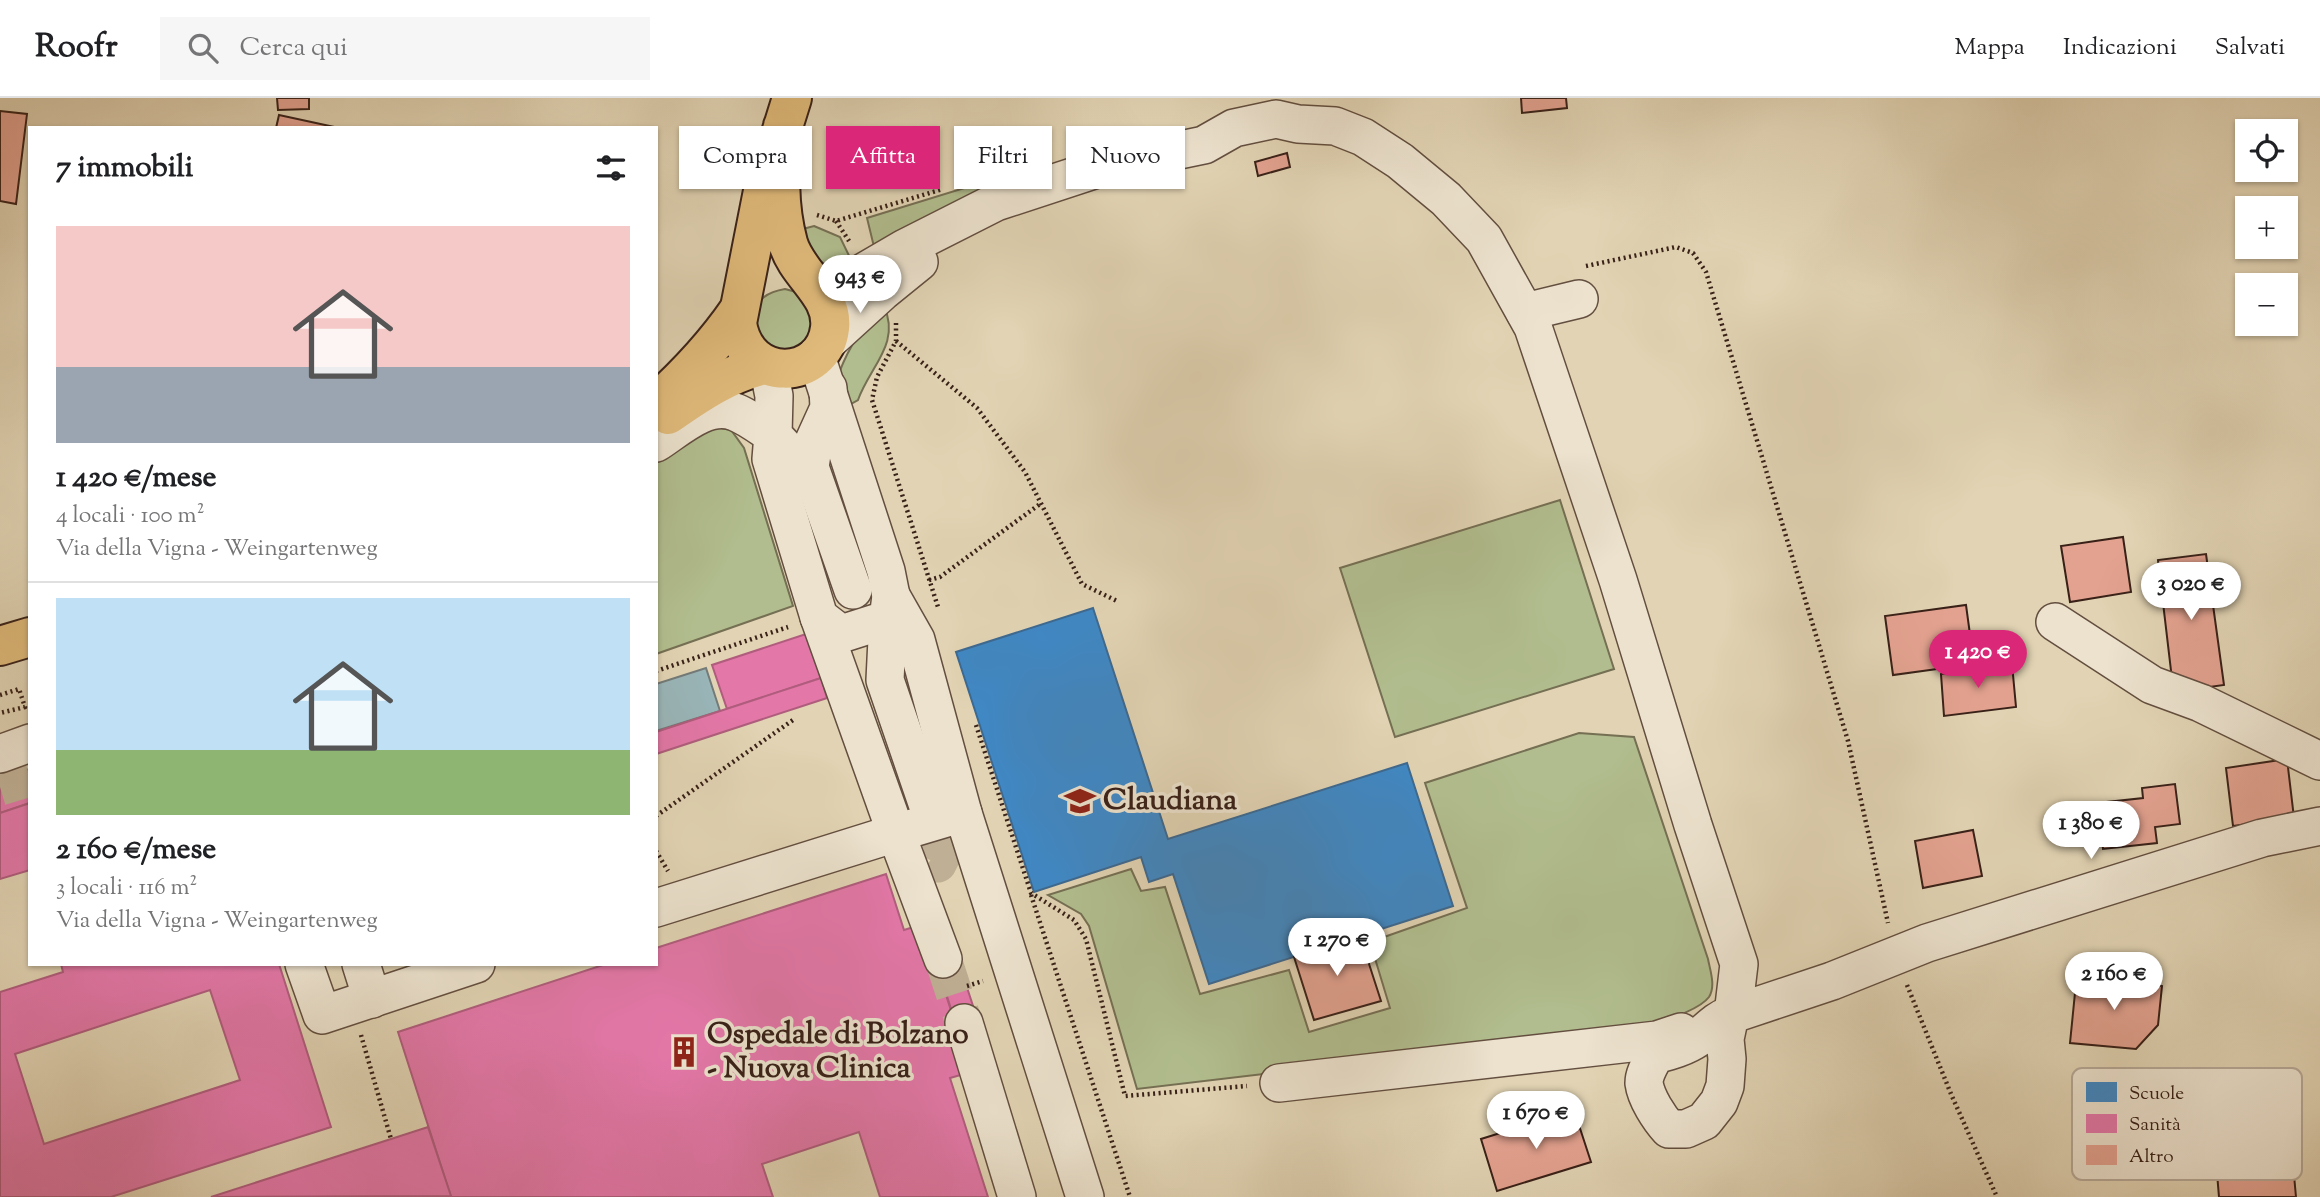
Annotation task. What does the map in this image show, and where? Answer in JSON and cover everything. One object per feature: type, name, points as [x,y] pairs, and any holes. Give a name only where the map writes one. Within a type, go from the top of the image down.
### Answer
[{"type":"main road","points":[[658,422],[731,376],[747,369],[767,366],[783,369],[823,362],[830,331],[828,305],[798,266],[789,245],[781,206],[779,188],[788,112]]},
{"type":"main road","points":[[767,366],[745,348],[737,323],[762,191],[788,112]]},
{"type":"main road","points":[[658,401],[704,356],[754,286],[768,278],[783,276],[799,278],[817,290]]},
{"type":"main road","points":[[0,646],[28,638]]},
{"type":"street","points":[[853,590],[810,467],[814,441],[829,408],[823,362],[875,281],[905,248],[996,202],[1112,164],[1204,145],[1234,128],[1276,120],[1335,126],[1363,137],[1400,161],[1446,199],[1484,239],[1534,327],[1614,567],[1693,825],[1740,964],[1734,1006],[1724,1017]]},
{"type":"street","points":[[817,290],[875,281]]},
{"type":"street","points":[[1525,312],[1581,283]]},
{"type":"street","points":[[823,362],[886,570],[889,608],[885,680],[943,958]]},
{"type":"street","points":[[767,366],[772,378],[774,396],[771,459],[830,626],[912,815]]},
{"type":"street","points":[[658,442],[700,415],[722,409],[735,412],[773,435],[790,454],[810,467]]},
{"type":"street","points":[[830,626],[889,608]]},
{"type":"street","points":[[889,608],[916,640],[963,813],[1084,1197]]},
{"type":"street","points":[[2055,622],[2152,685],[2201,703],[2320,761]]},
{"type":"street","points":[[0,754],[28,744]]},
{"type":"street","points":[[658,907],[912,815],[963,813]]},
{"type":"street","points":[[1279,1083],[1657,1040],[1832,981],[1888,957],[2262,838],[2320,825]]},
{"type":"street","points":[[305,966],[322,1015],[470,966]]},
{"type":"street","points":[[361,966],[362,1002]]},
{"type":"street","points":[[964,1023],[1017,1197]]},
{"type":"path","points":[[807,212],[836,221],[896,315],[896,341],[877,377],[872,400],[939,611]]},
{"type":"path","points":[[1581,283],[1676,247],[1693,253],[1706,272],[1848,741],[1888,957],[1997,1197]]},
{"type":"path","points":[[896,341],[977,408],[1025,472],[1082,584],[1119,602]]},
{"type":"path","points":[[929,580],[940,577],[1041,504]]},
{"type":"path","points":[[658,670],[830,626]]},
{"type":"path","points":[[0,695],[19,689],[25,707],[0,713]]},
{"type":"path","points":[[972,713],[1130,1197]]},
{"type":"path","points":[[658,815],[793,720]]},
{"type":"path","points":[[1031,893],[1074,920],[1086,939],[1125,1096],[1279,1083]]},
{"type":"path","points":[[362,1002],[391,1139]]},
{"type":"green space","points":[[961,189],[988,189],[876,255],[867,218]]},
{"type":"green space","points":[[814,226],[840,237],[854,266],[832,266],[814,255],[799,230]]},
{"type":"green space","points":[[785,289],[796,292],[816,318],[805,348],[766,352],[751,315],[764,297]]},
{"type":"green space","points":[[884,306],[889,332],[886,343],[858,400],[849,405],[839,373],[857,337]]},
{"type":"green space","points":[[715,427],[731,430],[744,448],[793,606],[658,653],[658,457]]},
{"type":"green space","points":[[1560,500],[1614,669],[1395,737],[1340,568]]},
{"type":"green space","points":[[1579,733],[1634,737],[1708,959],[1712,988],[1709,997],[1703,1002],[1686,1012],[1637,1030],[1137,1089],[1089,926],[1081,914],[1048,895],[1131,869],[1141,891],[1165,887],[1200,994],[1289,970],[1309,1032],[1390,1008],[1370,942],[1467,908],[1425,783]]},
{"type":"water","points":[[706,668],[720,711],[658,730],[658,683]]},
{"type":"building: Scuole","name":"Claudiana","points":[[1093,608],[1168,839],[1407,763],[1453,906],[1209,984],[1173,874],[1149,882],[1141,857],[1034,892],[956,652]]},
{"type":"building: Sanità","points":[[806,634],[821,678],[727,709],[712,665]]},
{"type":"building: Sanità","points":[[821,678],[827,698],[658,753],[658,731]]},
{"type":"building: Sanità","points":[[28,770],[28,804],[0,813],[0,779]]},
{"type":"building: Sanità","points":[[28,804],[28,871],[0,879],[0,813]]},
{"type":"building: Sanità","name":"Ospedale di Bolzano - Nuova Clinica","points":[[886,874],[904,930],[923,924],[971,1072],[950,1078],[988,1197],[880,1197],[859,1132],[762,1164],[773,1197],[451,1197],[398,1032],[600,966],[658,966],[658,947]]},
{"type":"building: Sanità","points":[[956,954],[977,1018],[956,1025],[936,961]]},
{"type":"building: Sanità","points":[[62,966],[280,966],[331,1127],[111,1197],[0,1197],[0,992],[63,972]],"holes":[[[210,990],[240,1080],[44,1144],[15,1054]]]},
{"type":"building: Sanità","points":[[428,1127],[451,1196],[211,1197],[391,1139]]},
{"type":"building: Altro","points":[[277,98],[309,98],[309,109],[278,110]]},
{"type":"building: Altro","points":[[1521,98],[1566,98],[1567,108],[1522,113]]},
{"type":"building: Altro","points":[[0,111],[27,114],[16,204],[0,201]]},
{"type":"building: Altro","points":[[279,115],[330,126],[276,126]]},
{"type":"building: Altro","points":[[1287,153],[1290,167],[1258,176],[1255,162]]},
{"type":"building: Altro","points":[[2123,537],[2131,592],[2070,602],[2061,546]]},
{"type":"building: Altro","points":[[2206,554],[2224,685],[2195,689],[2172,679],[2158,560]]},
{"type":"building: Altro","points":[[1966,605],[1974,664],[1893,675],[1885,616]]},
{"type":"building: Altro","points":[[2012,664],[2016,707],[1944,716],[1941,674]]},
{"type":"building: Altro","points":[[2287,759],[2294,818],[2233,826],[2226,768]]},
{"type":"building: Altro","points":[[2175,784],[2180,824],[2155,827],[2157,843],[2103,849],[2098,803],[2143,798],[2142,788]]},
{"type":"building: Altro","points":[[1973,830],[1982,876],[1923,888],[1915,841]]},
{"type":"building: Altro","points":[[1360,936],[1381,1001],[1314,1020],[1294,957]]},
{"type":"building: Altro","points":[[2077,973],[2162,986],[2158,1025],[2136,1049],[2070,1043]]},
{"type":"building: Altro","points":[[1574,1110],[1591,1162],[1497,1191],[1481,1139]]},
{"type":"building: Altro","points":[[2218,1180],[2294,1180],[2296,1197],[2219,1197]]},
{"type":"tunnel","points":[[0,787],[28,779]]},
{"type":"tunnel","points":[[912,809],[926,856],[938,864],[944,852],[927,803]]},
{"type":"tunnel","points":[[943,959],[964,1023]]},
{"type":"place","name":"Claudiana","points":[[1080,801]]},
{"type":"place","name":"Ospedale di Bolzano - Nuova Clinica","points":[[684,1052]]}]
